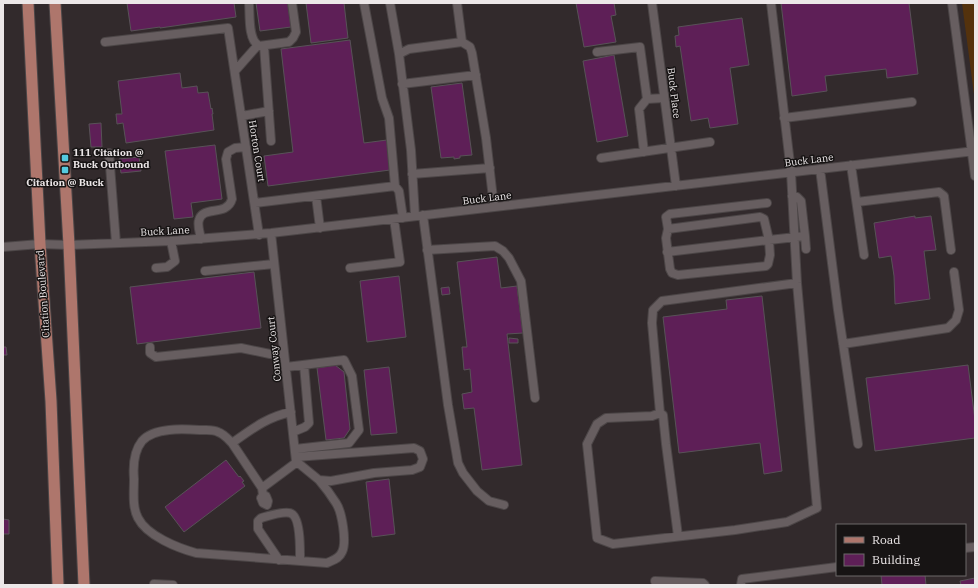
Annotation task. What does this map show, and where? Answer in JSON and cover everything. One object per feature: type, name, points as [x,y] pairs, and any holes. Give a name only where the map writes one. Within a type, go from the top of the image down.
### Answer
[{"type":"main road","points":[[55,3],[69,245],[84,585]]},
{"type":"main road","name":"Citation Boulevard","points":[[28,5],[40,244],[51,401],[58,585]]},
{"type":"street","points":[[249,3],[252,35],[254,42],[261,46]]},
{"type":"street","points":[[235,71],[261,46],[289,42],[293,38],[296,32],[292,3]]},
{"type":"street","points":[[350,268],[400,262],[398,190],[395,186],[389,118],[382,98],[364,3]]},
{"type":"street","points":[[390,3],[399,54],[412,174],[419,216],[427,250],[448,404],[458,462],[463,473],[477,491],[489,501],[504,505]]},
{"type":"street","points":[[457,3],[462,42]]},
{"type":"street","points":[[653,4],[662,3]]},
{"type":"street","points":[[660,413],[652,416],[606,418],[596,424],[587,444],[597,538],[612,544],[735,530],[787,522],[817,508],[797,283],[790,172],[771,3]]},
{"type":"street","points":[[952,3],[973,151],[975,176]]},
{"type":"street","name":"Buck Place","points":[[653,4],[676,186]]},
{"type":"street","name":"Horton Court","points":[[104,42],[228,28],[260,235]]},
{"type":"street","points":[[399,54],[409,49],[462,42],[470,47],[486,138],[494,207]]},
{"type":"street","points":[[261,46],[271,141]]},
{"type":"street","points":[[598,52],[640,47],[647,98],[639,109],[644,152]]},
{"type":"street","points":[[402,84],[476,75]]},
{"type":"street","points":[[647,98],[664,98]]},
{"type":"street","points":[[784,118],[912,102]]},
{"type":"street","points":[[242,116],[269,111]]},
{"type":"street","points":[[601,158],[710,142]]},
{"type":"street","points":[[201,239],[198,221],[202,215],[224,209],[230,204],[232,199],[227,155],[228,152],[235,148],[246,146]]},
{"type":"street","name":"Buck Lane","points":[[3,247],[40,244],[69,245],[171,241],[271,234],[973,151]]},
{"type":"street","points":[[109,153],[116,243]]},
{"type":"street","points":[[851,165],[864,255]]},
{"type":"street","points":[[412,174],[490,168]]},
{"type":"street","points":[[820,169],[858,444]]},
{"type":"street","points":[[255,203],[395,186]]},
{"type":"street","points":[[857,202],[939,192],[944,196],[951,250]]},
{"type":"street","points":[[316,196],[320,228]]},
{"type":"street","points":[[792,196],[797,197],[801,201],[806,249]]},
{"type":"street","points":[[668,229],[760,217],[764,219],[769,240],[770,255],[766,266],[678,275],[672,273],[667,252],[666,238],[668,229],[666,218],[670,214],[767,203]]},
{"type":"street","name":"Conway Court","points":[[271,234],[296,456]]},
{"type":"street","points":[[667,252],[794,236],[805,236]]},
{"type":"street","points":[[156,268],[167,267],[175,261],[171,241]]},
{"type":"street","points":[[427,250],[495,246],[509,258],[521,281],[534,398]]},
{"type":"street","points":[[205,271],[274,264]]},
{"type":"street","points":[[843,344],[948,328],[956,320],[958,310],[954,272]]},
{"type":"street","points":[[678,536],[666,444],[664,415],[660,413],[652,323],[653,310],[662,301],[797,283]]},
{"type":"street","points":[[150,347],[150,353],[156,357],[241,348],[270,354],[284,354]]},
{"type":"street","points":[[270,516],[267,505],[263,503],[261,498],[262,491],[296,456],[349,443],[359,430],[352,376],[344,360],[286,367]]},
{"type":"street","points":[[293,432],[309,424],[304,364]]},
{"type":"street","points":[[232,444],[263,421],[278,414],[291,412]]},
{"type":"street","points":[[262,491],[232,444],[215,430],[169,429],[153,434],[144,440],[139,446],[135,457],[135,510],[138,518],[145,527],[162,540],[182,549],[196,553],[327,563],[337,559],[343,552],[344,540],[342,518],[337,504],[319,480],[296,456]]},
{"type":"street","points":[[296,456],[414,448],[420,451],[423,459],[420,467],[412,470],[374,473],[331,481],[319,480]]},
{"type":"street","points":[[279,560],[263,536],[258,526],[258,521],[261,518],[288,512],[292,514],[298,522],[300,561]]},
{"type":"street","points":[[741,585],[742,579],[836,568]]},
{"type":"street","points":[[655,581],[703,583],[705,585]]},
{"type":"street","points":[[154,585],[173,585]]},
{"type":"shaded area","points":[[962,3],[975,3],[975,102]]},
{"type":"building","points":[[127,3],[234,3],[236,17],[131,31]]},
{"type":"building","points":[[256,3],[288,3],[291,27],[260,31]]},
{"type":"building","points":[[306,3],[344,3],[348,38],[311,43]]},
{"type":"building","points":[[576,3],[614,3],[616,15],[611,16],[616,42],[584,47]]},
{"type":"building","points":[[781,3],[909,3],[918,74],[887,78],[886,69],[825,76],[827,91],[792,96]]},
{"type":"building","points":[[742,18],[749,65],[730,68],[738,124],[710,128],[708,118],[691,121],[680,46],[676,47],[675,36],[679,35],[678,27]]},
{"type":"building","points":[[350,40],[364,143],[387,140],[390,170],[268,186],[264,156],[293,152],[281,49]]},
{"type":"building","points":[[614,55],[628,136],[597,142],[583,61]]},
{"type":"building","points":[[180,73],[182,88],[197,86],[198,93],[208,92],[213,114],[214,130],[126,143],[123,123],[117,124],[116,114],[122,114],[118,81]]},
{"type":"building","points":[[462,83],[472,155],[460,156],[460,158],[454,159],[454,157],[441,158],[431,87]]},
{"type":"building","points":[[101,123],[102,147],[91,147],[89,124]]},
{"type":"building","points":[[215,145],[222,199],[191,203],[193,217],[174,219],[165,151]]},
{"type":"building","points":[[139,157],[141,171],[121,173],[119,159]]},
{"type":"building","points":[[915,216],[915,218],[931,216],[936,250],[924,251],[930,299],[895,304],[894,276],[891,256],[879,258],[874,223]]},
{"type":"building","points":[[497,257],[501,288],[517,286],[523,333],[507,334],[522,465],[482,470],[474,408],[464,409],[462,394],[472,392],[470,369],[464,370],[462,347],[467,347],[457,262]]},
{"type":"building","points":[[254,272],[261,328],[137,344],[130,287]]},
{"type":"building","points":[[399,276],[406,337],[367,342],[360,281]]},
{"type":"building","points":[[449,287],[450,294],[442,295],[441,288]]},
{"type":"building","points":[[762,296],[782,471],[764,474],[760,443],[679,453],[663,317],[727,309],[726,300]]},
{"type":"building","points":[[509,338],[518,339],[518,343],[509,343]]},
{"type":"building","points":[[3,347],[6,347],[7,355],[3,355]]},
{"type":"building","points":[[335,365],[344,372],[350,429],[344,438],[326,440],[317,368]]},
{"type":"building","points":[[968,365],[975,420],[975,438],[875,451],[866,378]]},
{"type":"building","points":[[389,367],[397,433],[371,435],[364,370]]},
{"type":"building","points":[[226,460],[244,481],[242,482],[245,486],[184,532],[165,507]]},
{"type":"building","points":[[389,479],[395,534],[372,537],[366,482]]},
{"type":"building","points":[[3,519],[9,520],[9,534],[3,534]]},
{"type":"building","points":[[881,576],[925,576],[926,585],[882,585]]},
{"type":"building","points":[[975,578],[975,585],[961,585],[960,581]]},
{"type":"place","name":"111 Citation @ Buck Outbound","points":[[65,158]]},
{"type":"place","name":"Citation @ Buck","points":[[65,170]]}]
